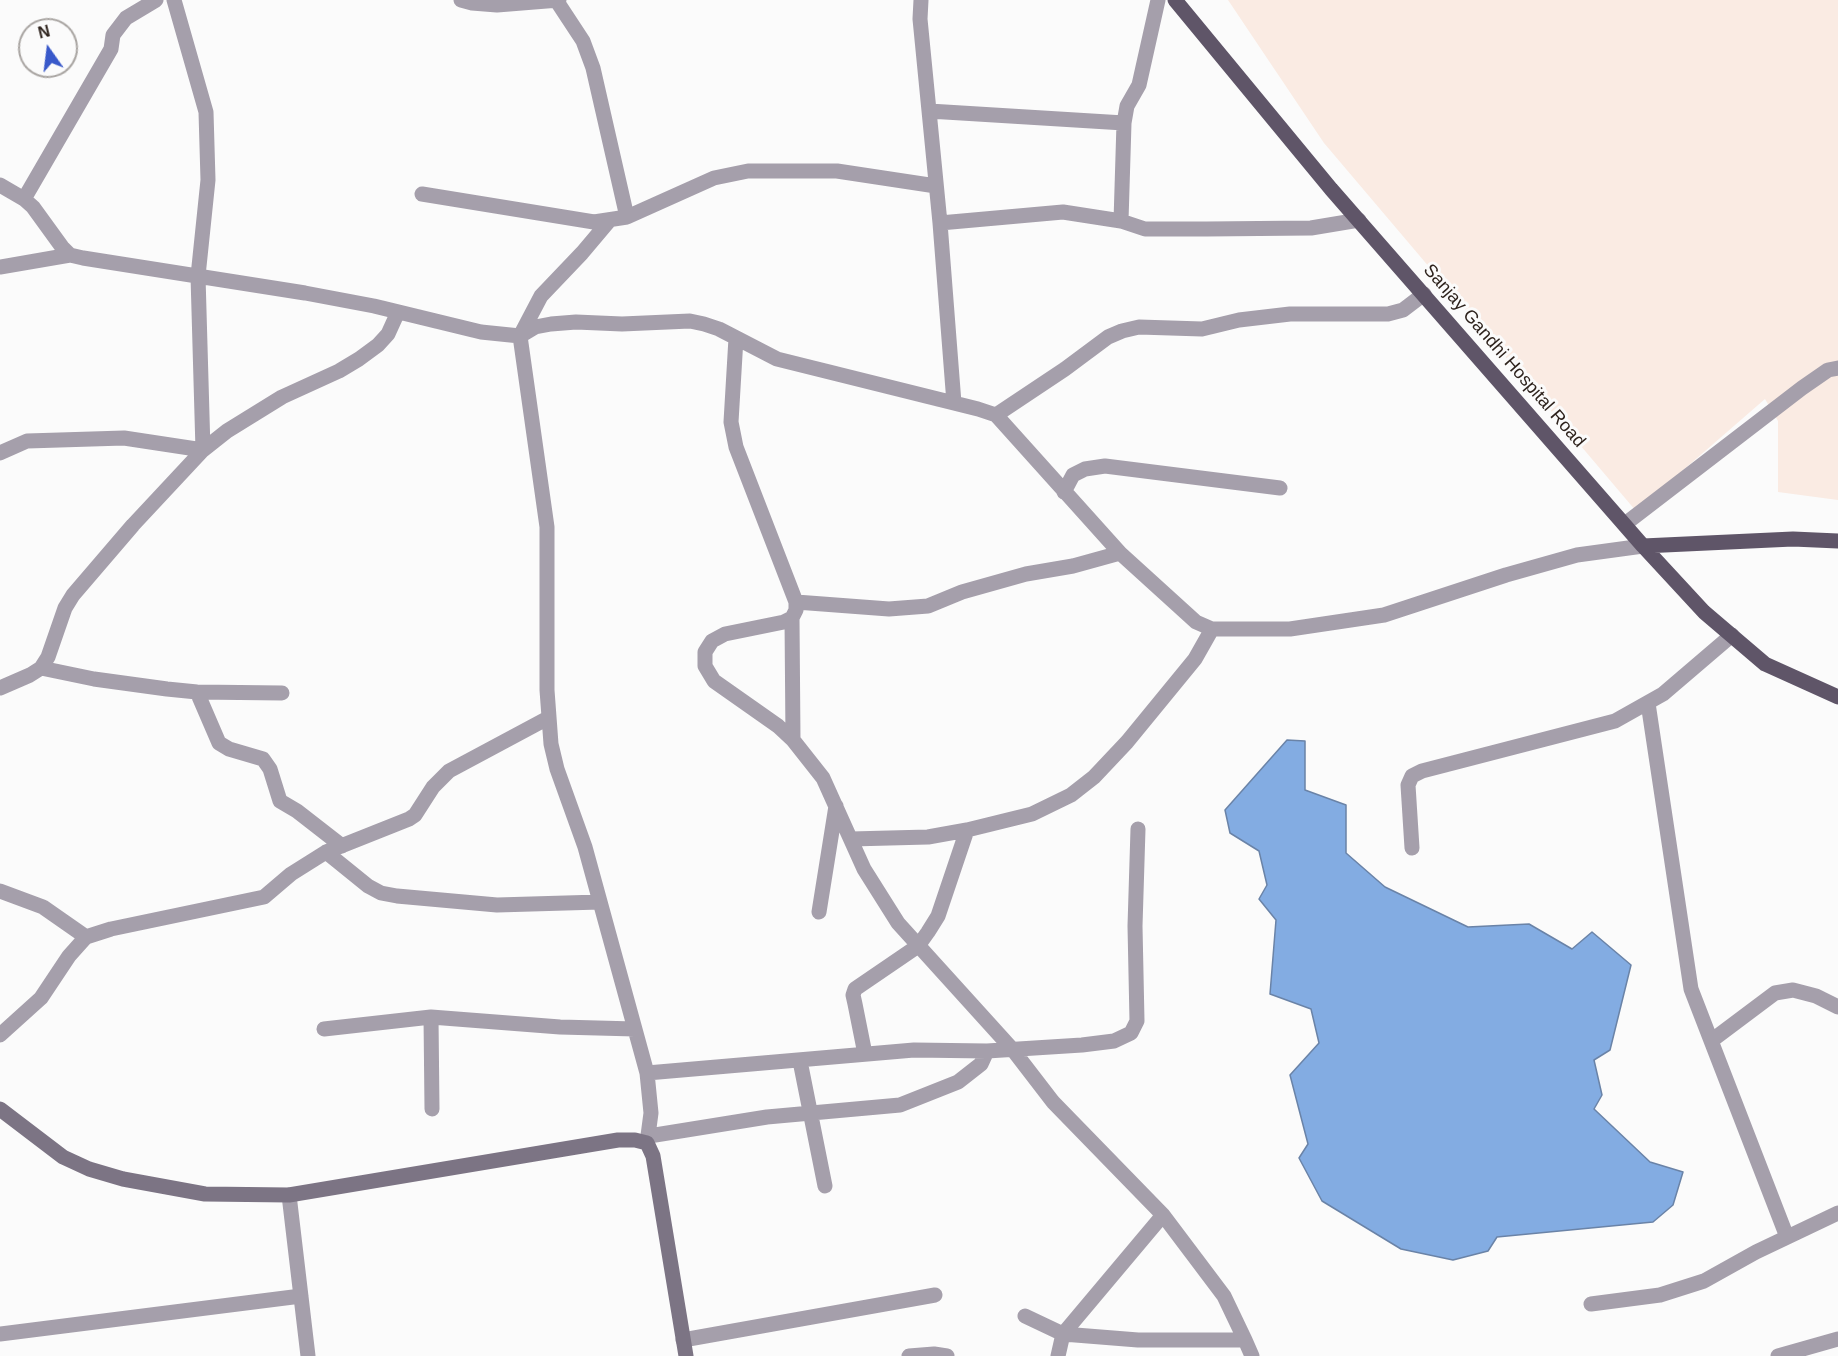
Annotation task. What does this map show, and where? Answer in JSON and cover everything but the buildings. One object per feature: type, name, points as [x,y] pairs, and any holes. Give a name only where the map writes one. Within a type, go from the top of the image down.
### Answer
[{"type":"main road","name":"Sanjay Gandhi Hospital Road","points":[[1175,0],[1359,220],[1643,546],[1704,612],[1765,664],[1838,698]]},
{"type":"main road","points":[[1643,546],[1793,539],[1838,541]]},
{"type":"main road","points":[[0,1109],[63,1157],[89,1169],[123,1179],[205,1194],[289,1195],[618,1140],[648,1140],[653,1156],[686,1356]]},
{"type":"street","points":[[24,199],[111,49],[113,34],[126,18],[156,0]]},
{"type":"street","points":[[174,0],[206,112],[208,180],[198,276],[203,450]]},
{"type":"street","points":[[461,0],[497,5],[557,0],[583,41],[593,68],[627,217]]},
{"type":"street","points":[[921,0],[920,20],[940,222],[954,403]]},
{"type":"street","points":[[1120,221],[1124,123],[1127,106],[1139,85],[1158,0]]},
{"type":"street","points":[[929,111],[1124,123]]},
{"type":"street","points":[[422,194],[594,222],[627,217],[714,178],[748,171],[837,171],[936,186]]},
{"type":"street","points":[[0,185],[33,207],[70,255]]},
{"type":"street","points":[[940,222],[1063,212],[1120,221],[1145,229],[1311,228],[1359,220]]},
{"type":"street","points":[[609,220],[582,253],[541,296],[519,336],[548,527],[550,744],[556,769],[585,847],[647,1073],[651,1113],[648,1140],[767,1118],[882,1108],[918,1099],[958,1082],[972,1073],[981,1064],[987,1051]]},
{"type":"street","points":[[0,267],[70,255],[305,293],[481,332],[519,336],[535,327],[576,322],[622,324],[690,321],[719,329],[777,359],[954,403],[996,416],[1120,554],[1196,622],[1212,629],[1290,629],[1384,615],[1576,555],[1643,546]]},
{"type":"street","points":[[996,416],[1108,337],[1122,331],[1139,327],[1202,329],[1239,320],[1290,314],[1388,314],[1403,310],[1424,294]]},
{"type":"street","points":[[0,688],[41,668],[48,657],[65,608],[73,595],[133,525],[203,450],[227,430],[282,397],[339,371],[359,359],[383,340],[398,312]]},
{"type":"street","points":[[736,338],[731,422],[736,447],[796,602],[796,610],[792,618],[793,740]]},
{"type":"street","points":[[1625,525],[1802,388],[1828,370],[1838,368]]},
{"type":"street","points":[[0,453],[27,441],[124,438],[203,450]]},
{"type":"street","points":[[1064,492],[1073,475],[1084,469],[1105,466],[1280,488]]},
{"type":"street","points":[[796,602],[888,609],[928,606],[962,592],[1026,574],[1073,566],[1120,554]]},
{"type":"street","points":[[792,618],[725,634],[712,641],[705,652],[705,666],[714,681],[778,726],[793,740],[823,778],[877,892],[898,923],[1013,1050],[1053,1102],[1163,1215],[1224,1296],[1252,1356]]},
{"type":"street","points":[[851,839],[928,837],[967,830],[1032,814],[1071,795],[1094,777],[1127,742],[1195,659],[1212,629]]},
{"type":"street","points":[[1412,848],[1408,785],[1412,776],[1422,771],[1615,721],[1663,694],[1732,635]]},
{"type":"street","points":[[41,668],[103,680],[197,692],[282,693]]},
{"type":"street","points":[[197,692],[219,743],[228,749],[263,759],[270,770],[280,801],[342,846]]},
{"type":"street","points":[[1648,703],[1691,989],[1787,1237]]},
{"type":"street","points":[[0,1035],[41,998],[69,956],[86,937],[111,929],[264,897],[291,874],[326,852],[409,819],[415,815],[433,787],[449,771],[548,718]]},
{"type":"street","points":[[819,912],[836,806]]},
{"type":"street","points":[[647,1073],[914,1050],[1013,1050],[1114,1041],[1131,1033],[1137,1021],[1135,926],[1138,829]]},
{"type":"street","points":[[865,1054],[853,995],[855,989],[918,946],[938,916],[967,830]]},
{"type":"street","points":[[326,852],[368,886],[381,893],[397,896],[497,905],[600,902]]},
{"type":"street","points":[[0,891],[43,908],[86,937]]},
{"type":"street","points":[[1711,1041],[1775,993],[1792,990],[1816,996],[1838,1007]]},
{"type":"street","points":[[324,1029],[431,1017],[560,1027],[635,1029]]},
{"type":"street","points":[[431,1017],[432,1109]]},
{"type":"street","points":[[800,1061],[825,1186]]},
{"type":"street","points":[[289,1195],[309,1356]]},
{"type":"street","points":[[1591,1304],[1660,1294],[1704,1281],[1756,1252],[1838,1213]]},
{"type":"street","points":[[1058,1356],[1063,1334],[1163,1215]]},
{"type":"street","points":[[683,1340],[934,1295]]},
{"type":"street","points":[[0,1334],[301,1296]]},
{"type":"street","points":[[1025,1317],[1063,1334],[1138,1340],[1245,1340]]},
{"type":"street","points":[[1778,1356],[1838,1339]]},
{"type":"street","points":[[909,1356],[934,1354],[947,1356]]},
{"type":"shaded area","points":[[1228,0],[1838,0],[1838,500],[1778,492],[1778,421],[1765,399],[1636,511],[1324,143]]},
{"type":"water","points":[[1287,740],[1305,741],[1305,790],[1346,805],[1346,853],[1385,887],[1468,927],[1529,924],[1572,949],[1592,932],[1631,965],[1610,1050],[1594,1060],[1602,1095],[1594,1109],[1650,1162],[1683,1172],[1673,1205],[1653,1222],[1497,1237],[1488,1251],[1453,1260],[1401,1249],[1322,1201],[1299,1158],[1308,1144],[1290,1075],[1319,1043],[1311,1009],[1270,994],[1276,920],[1259,899],[1267,885],[1259,851],[1230,833],[1225,810]]}]
